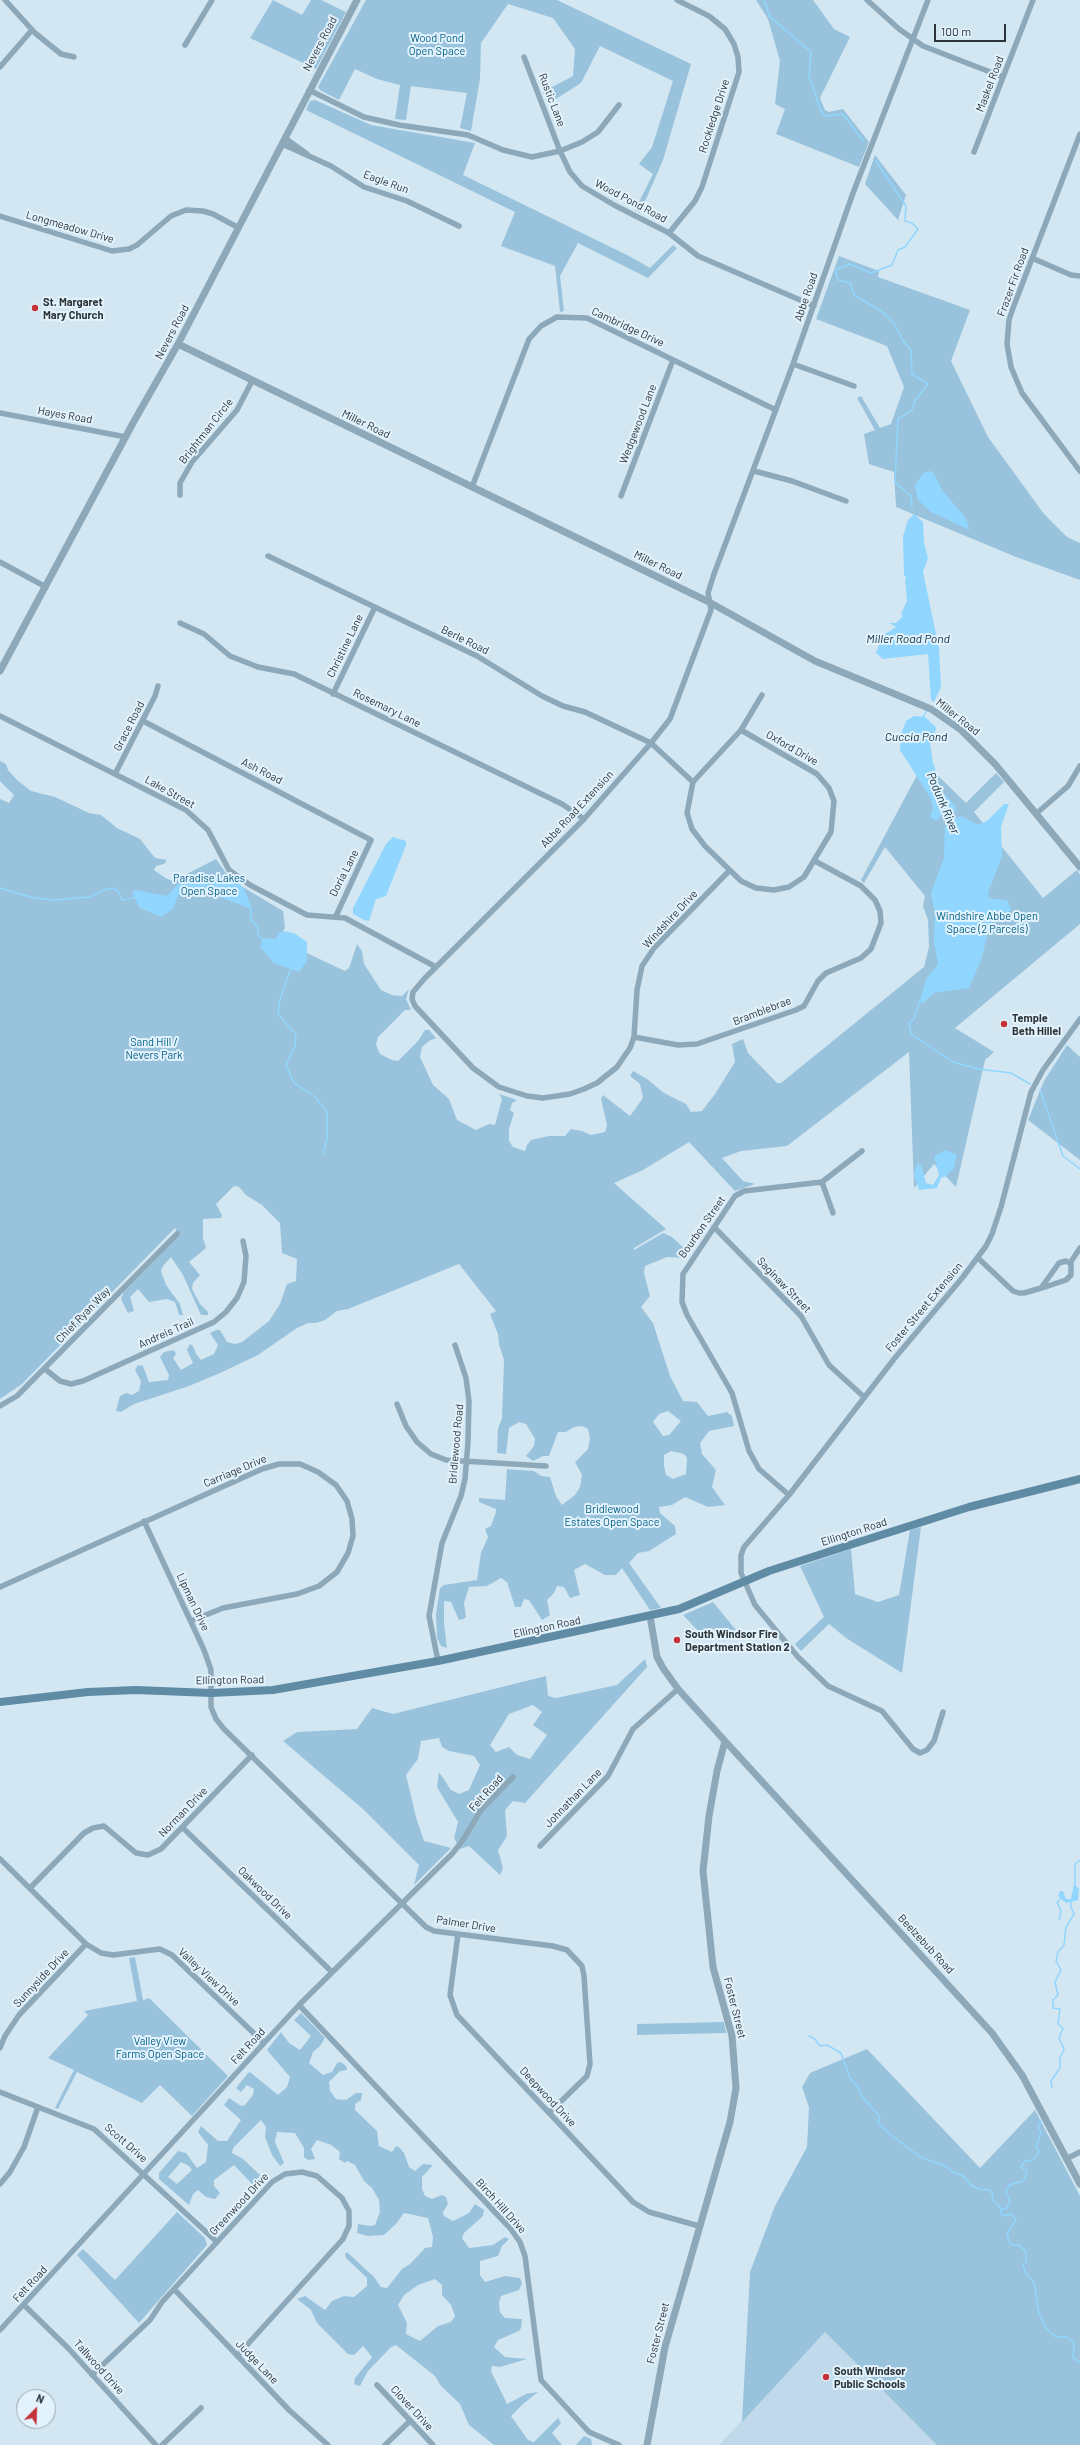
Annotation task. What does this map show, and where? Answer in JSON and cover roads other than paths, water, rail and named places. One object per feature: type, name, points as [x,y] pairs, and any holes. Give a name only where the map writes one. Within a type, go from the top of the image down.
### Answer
[{"type":"main road","name":"Ellington Road","points":[[0,1702],[88,1692],[136,1690],[211,1693],[274,1690],[438,1661],[679,1609],[783,1566],[969,1507],[1080,1479]]},
{"type":"street","points":[[5,0],[32,30],[61,54],[74,57]]},
{"type":"street","points":[[185,45],[212,0]]},
{"type":"street","name":"Nevers Road","points":[[0,672],[126,437],[178,344],[357,0]]},
{"type":"street","name":"Rockledge Drive","points":[[669,233],[695,201],[702,187],[739,72],[738,57],[734,44],[725,29],[709,16],[677,0]]},
{"type":"street","points":[[867,0],[898,29],[923,46],[1004,77]]},
{"type":"street","name":"Abbe Road","points":[[709,602],[708,593],[714,574],[794,364],[853,193],[928,0]]},
{"type":"street","name":"Maskel Road","points":[[974,152],[1033,0]]},
{"type":"street","points":[[0,67],[32,30]]},
{"type":"street","name":"Rustic Lane","points":[[524,57],[560,150]]},
{"type":"street","points":[[309,90],[364,117],[399,125],[468,135],[521,156],[539,157],[582,142],[598,132],[619,105]]},
{"type":"street","name":"Frazer Fir Road","points":[[1080,134],[1009,320],[1007,344],[1015,381],[1031,408],[1080,471]]},
{"type":"street","name":"Eagle Run","points":[[284,141],[364,187],[407,201],[459,226]]},
{"type":"street","name":"Wood Pond Road","points":[[560,150],[570,172],[582,186],[614,205],[669,233],[698,256],[814,306]]},
{"type":"street","name":"Longmeadow Drive","points":[[0,216],[112,250],[129,249],[137,246],[171,216],[186,210],[203,211],[213,214],[239,228]]},
{"type":"street","points":[[1032,258],[1071,275],[1080,276]]},
{"type":"street","name":"Cambridge Drive","points":[[472,487],[529,339],[548,321],[566,316],[587,318],[776,410]]},
{"type":"street","name":"Miller Road","points":[[178,344],[709,602],[815,661],[931,708],[961,730],[978,747],[1037,813],[1080,867]]},
{"type":"street","name":"Wedgewood Lane","points":[[621,496],[673,360]]},
{"type":"street","points":[[794,364],[854,386]]},
{"type":"street","name":"Brightman Circle","points":[[180,495],[180,483],[192,462],[237,410],[252,380]]},
{"type":"street","name":"Hayes Road","points":[[0,413],[126,437]]},
{"type":"street","points":[[754,471],[792,480],[846,501]]},
{"type":"street","name":"Berle Road","points":[[268,556],[477,656],[542,696],[563,706],[585,712],[651,744]]},
{"type":"street","points":[[0,562],[46,587]]},
{"type":"street","name":"Abbe Road Extension","points":[[412,999],[413,992],[436,967],[584,818],[651,744],[670,719],[711,610],[709,602]]},
{"type":"street","name":"Christine Lane","points":[[334,694],[375,607]]},
{"type":"street","name":"Rosemary Lane","points":[[180,623],[194,628],[237,659],[258,667],[294,674],[562,804],[584,818]]},
{"type":"street","name":"Grace Road","points":[[115,774],[143,721],[158,686]]},
{"type":"street","points":[[651,744],[693,782],[741,730],[762,695]]},
{"type":"street","name":"Lake Street","points":[[0,716],[186,810],[199,820],[208,830],[225,863],[235,876],[307,915],[322,918],[336,916],[345,918],[436,967]]},
{"type":"street","name":"Ash Road","points":[[143,721],[371,840]]},
{"type":"street","name":"Oxford Drive","points":[[693,782],[687,813],[692,829],[705,846],[729,871],[741,881],[756,888],[774,890],[789,887],[804,876],[815,861],[830,832],[834,802],[829,788],[817,774],[741,730]]},
{"type":"street","points":[[1037,813],[1068,786],[1080,766]]},
{"type":"street","name":"Doria Lane","points":[[336,916],[371,840]]},
{"type":"street","name":"Bramblebrae","points":[[634,1037],[678,1045],[697,1044],[789,1013],[804,1006],[818,981],[826,973],[861,958],[871,949],[881,923],[880,911],[875,900],[861,886],[815,861]]},
{"type":"street","name":"Windshire Drive","points":[[412,999],[458,1052],[485,1078],[499,1087],[527,1096],[556,1097],[570,1094],[596,1083],[618,1067],[634,1037],[637,990],[642,966],[654,948],[729,871]]},
{"type":"street","name":"Foster Street Extension","points":[[943,1712],[934,1740],[927,1750],[920,1753],[913,1749],[882,1711],[833,1689],[815,1674],[755,1605],[744,1581],[740,1563],[744,1547],[789,1495],[864,1397],[978,1258],[992,1234],[1001,1208],[1031,1092],[1043,1070],[1080,1019]]},
{"type":"street","points":[[833,1213],[822,1182],[862,1151]]},
{"type":"street","name":"Bourbon Street","points":[[789,1495],[759,1468],[749,1451],[732,1393],[687,1315],[682,1302],[683,1274],[735,1196],[744,1191],[822,1182]]},
{"type":"street","name":"Saginaw Street","points":[[714,1227],[801,1316],[829,1365],[864,1397]]},
{"type":"street","name":"Chief Ryan Way","points":[[0,1406],[17,1396],[45,1369],[177,1234]]},
{"type":"street","name":"Andreis Trail","points":[[45,1369],[60,1381],[71,1384],[83,1382],[214,1322],[226,1312],[237,1298],[244,1282],[246,1256],[243,1241]]},
{"type":"street","points":[[1070,1263],[1080,1248]]},
{"type":"street","points":[[978,1258],[1016,1292],[1041,1288],[1068,1278],[1072,1269],[1070,1263]]},
{"type":"street","points":[[1041,1288],[1059,1263],[1066,1261],[1070,1263]]},
{"type":"street","name":"Bridlewood Road","points":[[438,1661],[429,1616],[442,1542],[461,1496],[467,1462],[470,1401],[466,1378],[455,1345]]},
{"type":"street","points":[[398,1404],[406,1426],[421,1446],[431,1454],[446,1460],[546,1466]]},
{"type":"street","name":"Carriage Drive","points":[[0,1587],[262,1469],[279,1464],[300,1464],[318,1472],[336,1485],[347,1501],[352,1519],[353,1536],[348,1554],[337,1572],[319,1586],[297,1594],[223,1608],[190,1621]]},
{"type":"street","name":"Lipman Drive","points":[[144,1521],[211,1670],[211,1693]]},
{"type":"street","points":[[650,1616],[657,1657],[678,1689],[725,1741]]},
{"type":"street","name":"Johnathan Lane","points":[[540,1846],[608,1776],[633,1729],[678,1689]]},
{"type":"street","name":"Palmer Drive","points":[[211,1693],[211,1707],[216,1719],[426,1927],[434,1931],[553,1946],[567,1950],[582,1966],[590,2064],[587,2076],[549,2113]]},
{"type":"street","name":"Beelzebub Road","points":[[725,1741],[992,2033],[1022,2074],[1080,2184]]},
{"type":"street","name":"Foster Street","points":[[647,2445],[661,2364],[699,2226],[730,2122],[736,2088],[732,2036],[713,1968],[703,1871],[703,1856],[709,1816],[717,1771],[725,1741]]},
{"type":"street","name":"Norman Drive","points":[[30,1888],[84,1833],[93,1828],[104,1826],[128,1848],[136,1853],[148,1855],[161,1849],[183,1828],[252,1755]]},
{"type":"street","name":"Felt Road","points":[[0,2330],[299,2005],[452,1854],[464,1840],[478,1814],[513,1777]]},
{"type":"street","name":"Oakwood Drive","points":[[183,1828],[332,1972]]},
{"type":"street","name":"Valley View Drive","points":[[0,1859],[86,1944],[101,1954],[113,1955],[160,1949],[172,1955],[264,2043]]},
{"type":"street","name":"Deepwood Drive","points":[[458,1934],[450,1995],[457,2015],[633,2202],[649,2212],[699,2226]]},
{"type":"street","name":"Sunnyside Drive","points":[[0,2048],[5,2036],[19,2015],[86,1944]]},
{"type":"street","name":"Birch Hill Drive","points":[[299,2005],[510,2228],[520,2242],[525,2256],[541,2380],[589,2432],[619,2445]]},
{"type":"street","name":"Scott Drive","points":[[0,2092],[94,2130],[145,2174],[217,2242]]},
{"type":"street","points":[[0,2184],[10,2172],[24,2147],[38,2107]]},
{"type":"street","points":[[1066,2159],[1080,2152]]},
{"type":"street","name":"Greenwood Drive","points":[[92,2375],[150,2320],[162,2302],[272,2182],[285,2174],[302,2172],[317,2176],[342,2198],[350,2211],[349,2226],[343,2239],[237,2356]]},
{"type":"street","name":"Judge Lane","points":[[174,2289],[289,2410],[328,2445]]},
{"type":"street","name":"Tallwood Drive","points":[[24,2305],[52,2330],[156,2445]]},
{"type":"street","name":"Clover Drive","points":[[377,2386],[433,2445]]},
{"type":"street","points":[[162,2445],[201,2408]]},
{"type":"street","points":[[385,2445],[410,2421]]},
{"type":"water","points":[[931,471],[935,475],[942,490],[965,517],[970,530],[931,512],[918,500],[915,486],[925,472]]},
{"type":"water","name":"Miller Road Pond","points":[[914,514],[923,522],[924,543],[928,558],[923,572],[939,648],[941,687],[934,702],[931,700],[928,654],[883,659],[876,653],[882,636],[896,627],[889,623],[896,623],[903,616],[901,614],[907,601],[905,579],[907,577],[904,576],[903,536],[908,520]]},
{"type":"water","name":"Cuccia Pond","points":[[914,716],[925,717],[935,726],[936,729],[930,743],[933,763],[937,773],[940,789],[956,807],[955,812],[944,812],[936,821],[930,817],[933,808],[930,797],[900,750],[901,734],[906,721]]},
{"type":"water","points":[[1004,804],[1009,804],[1001,827],[1002,856],[988,893],[989,898],[1008,901],[1011,910],[1003,915],[993,913],[981,960],[969,988],[934,993],[922,1004],[920,1000],[926,979],[938,964],[934,943],[935,913],[931,893],[944,858],[945,827],[951,820],[961,816],[978,825],[987,821]]},
{"type":"water","points":[[393,837],[406,841],[406,845],[386,896],[376,899],[369,921],[364,920],[353,914],[353,908],[386,844]]},
{"type":"water","points":[[199,875],[215,875],[239,883],[244,889],[252,909],[214,895],[186,891],[178,895],[173,909],[161,917],[140,908],[132,893],[135,890],[167,896],[183,879]]},
{"type":"water","points":[[283,931],[294,933],[307,942],[307,961],[299,972],[274,963],[260,947],[263,938],[276,939],[279,933]]},
{"type":"water","points":[[946,1150],[957,1155],[954,1168],[946,1176],[941,1178],[937,1188],[919,1190],[914,1175],[917,1164],[921,1165],[926,1183],[933,1185],[939,1175],[934,1156]]},
{"type":"water","points":[[1074,1884],[1079,1889],[1078,1900],[1066,1903],[1058,1896],[1060,1891],[1063,1891],[1066,1899],[1071,1899]]},
{"type":"waterway","name":"Podunk River","points":[[764,0],[770,17],[811,52],[809,76],[821,111],[825,116],[843,114],[863,141]]},
{"type":"waterway","name":"Podunk River","points":[[876,161],[906,206],[905,221],[912,223],[918,229],[905,247],[898,250],[892,265],[871,273],[850,264],[835,270],[838,280],[850,283],[854,295],[881,311],[894,323],[903,341],[911,350],[912,374],[928,384],[915,400],[912,410],[898,419],[895,482],[911,496],[912,508]]},
{"type":"waterway","name":"Podunk River","points":[[923,717],[927,710]]},
{"type":"waterway","name":"Podunk River","points":[[947,809],[953,822]]},
{"type":"waterway","points":[[0,888],[34,898],[54,900],[90,897],[103,890],[113,888],[118,891],[122,900],[134,898]]},
{"type":"waterway","points":[[251,908],[251,920],[259,929],[257,934],[262,939]]},
{"type":"waterway","points":[[291,968],[280,999],[278,1014],[296,1035],[295,1046],[286,1065],[294,1083],[315,1097],[327,1112],[327,1139],[323,1154]]},
{"type":"waterway","name":"Podunk River","points":[[920,1001],[914,1019],[909,1023],[911,1034],[953,1062],[978,1069],[1011,1073],[1030,1084]]},
{"type":"waterway","name":"Podunk River","points":[[1040,1090],[1063,1156],[1080,1169]]},
{"type":"waterway","points":[[1075,1885],[1075,1864],[1080,1860]]},
{"type":"waterway","points":[[1059,1920],[1061,1911],[1057,1902],[1062,1898]]},
{"type":"waterway","points":[[1052,2088],[1051,2081],[1060,2068],[1060,2058],[1064,2049],[1059,2038],[1063,2028],[1058,2024],[1060,2009],[1053,2008],[1053,2000],[1058,1995],[1055,1982],[1061,1970],[1056,1961],[1058,1952],[1064,1945],[1066,1927],[1074,1914],[1071,1907],[1071,1901]]},
{"type":"waterway","points":[[809,2036],[815,2039],[820,2046],[827,2045],[841,2053],[850,2078],[858,2087],[860,2094],[880,2117],[878,2123],[890,2134],[920,2157],[947,2167],[954,2173],[962,2175],[971,2185],[979,2189],[989,2190],[992,2193],[993,2200],[1000,2207],[1002,2216],[1011,2214],[1016,2219],[1007,2234],[1010,2244],[1020,2246],[1026,2252],[1026,2262],[1023,2264],[1025,2272],[1034,2282],[1039,2313],[1046,2328],[1056,2337],[1067,2337],[1074,2343],[1073,2358],[1080,2362]]},
{"type":"waterway","points":[[1001,2210],[1007,2208],[1010,2201],[1006,2193],[1009,2185],[1023,2181],[1027,2172],[1021,2167],[1025,2161],[1032,2160],[1037,2156],[1039,2151],[1036,2147],[1041,2132],[1038,2128],[1041,2120]]},
{"type":"place","name":"St. Margaret Mary Church","points":[[35,308]]},
{"type":"place","name":"Temple Beth Hillel","points":[[1004,1024]]},
{"type":"place","name":"South Windsor Fire Department Station 2","points":[[677,1640]]},
{"type":"place","name":"South Windsor Public Schools","points":[[826,2377]]},
{"type":"park label","name":"Wood Pond Open Space","points":[[437,44]]},
{"type":"park label","name":"Paradise Lakes Open Space","points":[[209,884]]},
{"type":"park label","name":"Windshire Abbe Open Space (2 Parcels)","points":[[987,922]]},
{"type":"park label","name":"Sand Hill / Nevers Park","points":[[154,1048]]},
{"type":"park label","name":"Bridlewood Estates Open Space","points":[[612,1515]]},
{"type":"park label","name":"Valley View Farms Open Space","points":[[160,2047]]}]
